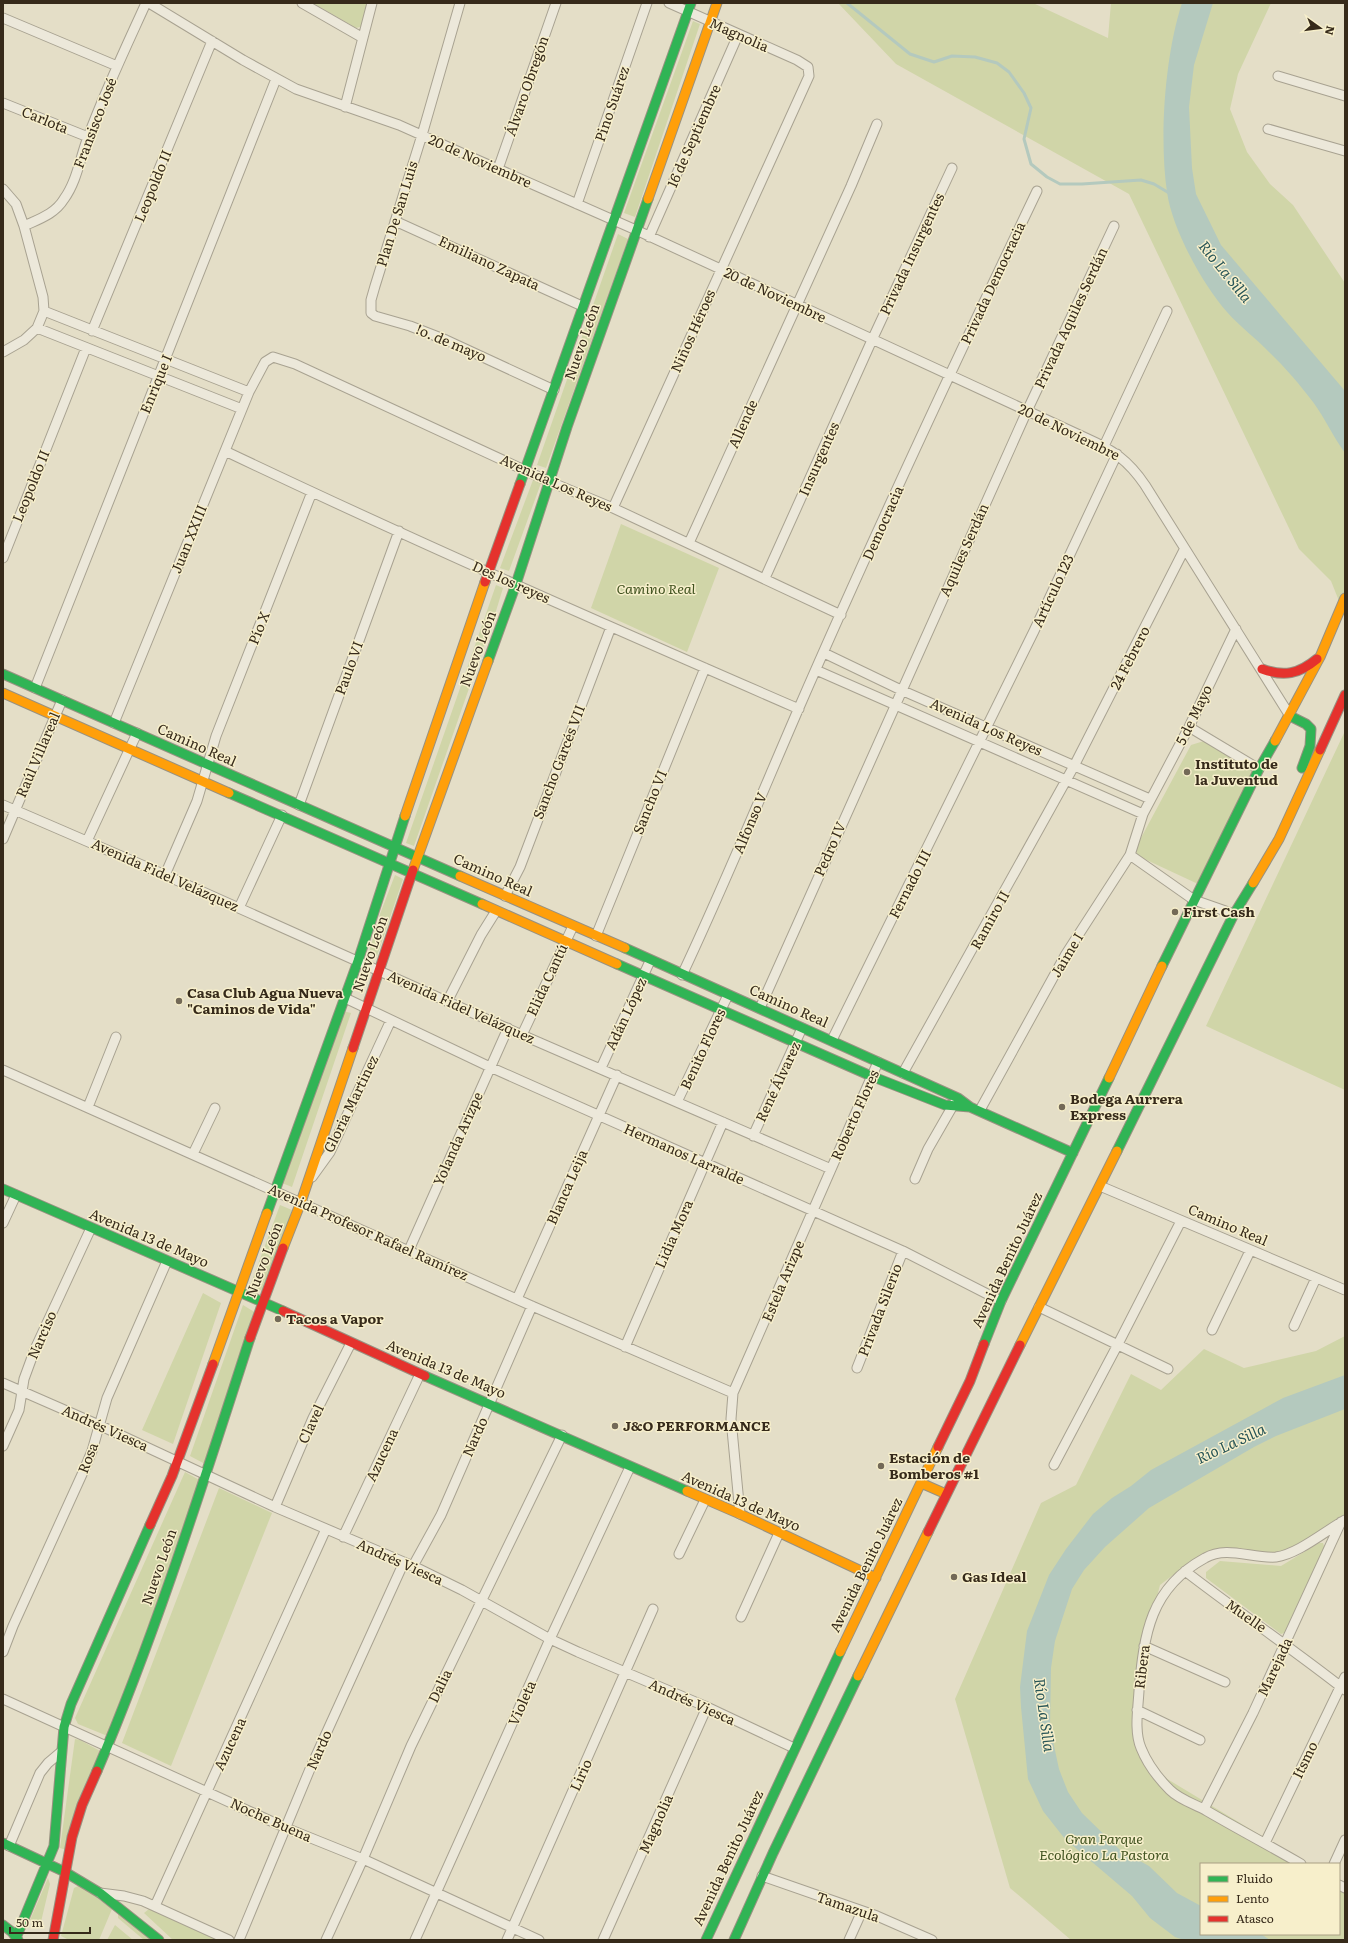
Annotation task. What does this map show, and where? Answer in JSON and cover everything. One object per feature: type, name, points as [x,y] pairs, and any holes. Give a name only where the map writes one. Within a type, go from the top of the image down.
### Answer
[{"type":"street","name":"Fransisco José","points":[[24,226],[44,217],[56,209],[64,200],[71,187],[88,137],[117,66],[146,3]]},
{"type":"street","name":"20 de Noviembre","points":[[149,3],[276,79],[296,89],[399,125],[578,204],[1104,446],[1117,454],[1135,470],[1184,550],[1262,669],[1290,716]]},
{"type":"street","points":[[302,3],[363,38]]},
{"type":"street","points":[[345,107],[372,3]]},
{"type":"street","name":"Plan De San Luis","points":[[374,286],[422,135],[460,3]]},
{"type":"street","name":"Álvaro Obregón","points":[[498,169],[556,3]]},
{"type":"street","name":"Pino Suárez","points":[[578,204],[647,3]]},
{"type":"street","name":"Magnolia","points":[[669,3],[690,7],[711,23],[797,60],[808,67]]},
{"type":"street","name":"Nuevo León","points":[[53,1940],[72,1837],[82,1805],[129,1694],[206,1474],[262,1302],[301,1202],[412,873],[516,584],[548,481],[717,3]]},
{"type":"street","name":"Nuevo León","points":[[17,1939],[48,1864],[55,1838],[64,1727],[75,1693],[178,1461],[276,1192],[358,960],[389,863],[489,571],[526,470],[582,306],[614,221],[690,7]]},
{"type":"street","points":[[3,18],[117,66]]},
{"type":"street","name":"16 de Septiembre","points":[[649,237],[738,35]]},
{"type":"street","name":"Leopoldo II","points":[[92,330],[212,41]]},
{"type":"street","name":"Niños Héroes","points":[[613,508],[807,82],[809,71],[808,67]]},
{"type":"street","points":[[1278,76],[1345,96]]},
{"type":"street","name":"Enrique I","points":[[35,688],[276,79]]},
{"type":"street","name":"Carlota","points":[[3,103],[88,137]]},
{"type":"street","name":"Allende","points":[[689,543],[851,186],[877,124]]},
{"type":"street","points":[[1268,129],[1345,152]]},
{"type":"street","name":"Privada Insurgentes","points":[[872,340],[952,168]]},
{"type":"street","points":[[3,189],[16,204],[24,226],[43,297],[44,311],[37,328],[24,340],[3,352]]},
{"type":"street","name":"Privada Democracia","points":[[950,375],[1037,191]]},
{"type":"street","name":"Emiliano Zapata","points":[[395,221],[582,306]]},
{"type":"street","name":"Privada Aquiles Serdán","points":[[1027,411],[1114,226]]},
{"type":"street","name":"!o. de mayo","points":[[374,286],[370,309],[371,313],[375,316],[410,326],[446,340],[554,390]]},
{"type":"street","points":[[44,311],[249,392]]},
{"type":"street","points":[[1104,446],[1167,311]]},
{"type":"street","points":[[37,328],[242,409]]},
{"type":"street","name":"Insurgentes","points":[[765,578],[872,340]]},
{"type":"street","name":"Leopoldo II","points":[[3,558],[86,348]]},
{"type":"street","name":"Avenida Los Reyes","points":[[268,358],[279,358],[295,364],[548,481],[613,508],[765,578],[841,615]]},
{"type":"street","name":"Juan XXIII","points":[[114,723],[249,392],[261,368],[268,358]]},
{"type":"street","name":"Democracia","points":[[816,670],[950,375]]},
{"type":"street","name":"Aquiles Serdán","points":[[901,690],[1027,411]]},
{"type":"street","name":"Des los reyes","points":[[225,450],[312,492],[611,627],[799,709]]},
{"type":"street","name":"Artículo 123","points":[[987,727],[1117,454]]},
{"type":"street","name":"Pío X","points":[[165,875],[193,812],[204,780],[216,736],[312,492]]},
{"type":"street","name":"Paulo VI","points":[[299,805],[399,531]]},
{"type":"street","name":"24 Febrero","points":[[1074,766],[1184,550]]},
{"type":"street","name":"Avenida Benito Juárez","points":[[706,1940],[794,1748],[970,1381],[1002,1301],[1194,900],[1259,769],[1290,716],[1320,656],[1345,598]]},
{"type":"street","name":"Sancho Garcés VII","points":[[505,896],[520,867],[611,627]]},
{"type":"street","name":"5 de Mayo","points":[[1150,799],[1189,727],[1236,629]]},
{"type":"street","name":"Avenida Los Reyes","points":[[824,652],[901,690],[1150,799]]},
{"type":"street","points":[[1262,669],[1288,675],[1301,671],[1320,656]]},
{"type":"street","name":"Sancho VI","points":[[596,936],[705,668]]},
{"type":"street","name":"Avenida Los Reyes","points":[[816,670],[1065,781],[1143,814]]},
{"type":"street","name":"Alfonso V","points":[[682,975],[712,910],[816,670]]},
{"type":"street","name":"Camino Real","points":[[3,674],[650,961],[832,1040],[958,1098],[970,1107]]},
{"type":"street","name":"Pedro IV","points":[[760,1008],[901,690]]},
{"type":"street","name":"Camino Real","points":[[3,693],[204,780],[565,942],[795,1043],[936,1103],[951,1107],[970,1107],[980,1110],[1073,1153]]},
{"type":"street","points":[[734,1940],[762,1876],[946,1494],[1234,914],[1279,839],[1345,696]]},
{"type":"street","name":"Raúl Villareal","points":[[3,839],[62,700]]},
{"type":"street","points":[[1279,839],[1308,752],[1311,735],[1307,725],[1290,716]]},
{"type":"street","name":"Fernado III","points":[[832,1040],[987,727]]},
{"type":"street","points":[[1189,727],[1259,769]]},
{"type":"street","points":[[87,841],[137,733]]},
{"type":"street","name":"Ramiro II","points":[[903,1073],[974,948],[1074,766]]},
{"type":"street","name":"Jaime I","points":[[980,1110],[1066,954],[1130,855],[1143,814],[1150,799]]},
{"type":"street","name":"Avenida Fidel Velázquez","points":[[3,805],[358,960],[379,971],[448,1000],[522,1035],[617,1074],[753,1136],[831,1169]]},
{"type":"street","points":[[239,908],[282,815]]},
{"type":"street","points":[[1130,855],[1194,900],[1234,914]]},
{"type":"street","points":[[448,1000],[481,935],[496,911]]},
{"type":"street","name":"Elida Cantú","points":[[522,1035],[573,926]]},
{"type":"street","name":"Adán López","points":[[602,1068],[650,961]]},
{"type":"street","name":"Benito Flores","points":[[677,1102],[728,995]]},
{"type":"street","name":"Hermanos Larralde","points":[[344,998],[598,1117],[814,1210],[903,1251],[1002,1301]]},
{"type":"street","name":"Gloria Martinez","points":[[306,1186],[330,1152],[391,1020]]},
{"type":"street","name":"Yolanda Arizpe","points":[[409,1250],[508,1028]]},
{"type":"street","name":"René Álvarez","points":[[753,1136],[802,1028]]},
{"type":"street","points":[[88,1107],[116,1037]]},
{"type":"street","name":"Roberto Flores","points":[[831,1169],[878,1062]]},
{"type":"street","name":"Avenida Profesor Rafael Ramírez","points":[[3,1070],[409,1250],[517,1300],[733,1393]]},
{"type":"street","name":"Blanca Leija","points":[[517,1300],[617,1074]]},
{"type":"street","points":[[915,1179],[928,1149],[951,1107],[958,1098]]},
{"type":"street","points":[[193,1154],[214,1108]]},
{"type":"street","name":"Lidia Mora","points":[[625,1347],[723,1122]]},
{"type":"street","name":"Estela Arizpe","points":[[740,1514],[731,1420],[733,1393],[831,1169]]},
{"type":"street","name":"Camino Real","points":[[1100,1186],[1345,1290]]},
{"type":"street","name":"Avenida 13 de Mayo","points":[[3,1189],[262,1302],[420,1374],[562,1435],[630,1467],[740,1514],[876,1578]]},
{"type":"street","points":[[3,1223],[16,1195]]},
{"type":"street","points":[[1054,1465],[1117,1346],[1180,1221]]},
{"type":"street","name":"Narciso","points":[[3,1446],[19,1410],[22,1391],[35,1349],[92,1228]]},
{"type":"street","points":[[1212,1330],[1250,1250]]},
{"type":"street","name":"Privada Silerio","points":[[857,1368],[903,1251]]},
{"type":"street","name":"Rosa","points":[[3,1652],[12,1626],[87,1464],[107,1398],[167,1261]]},
{"type":"street","points":[[1294,1326],[1316,1278]]},
{"type":"street","name":"Nardo","points":[[413,1566],[441,1515],[532,1306]]},
{"type":"street","points":[[1039,1307],[1117,1346],[1168,1369]]},
{"type":"street","name":"Clavel","points":[[275,1507],[313,1418],[351,1343]]},
{"type":"street","name":"Azucena","points":[[343,1536],[420,1374]]},
{"type":"street","name":"Andrés Viesca","points":[[3,1383],[178,1461],[275,1507],[413,1566],[482,1600],[550,1639],[707,1707],[794,1748]]},
{"type":"street","name":"Dalia","points":[[326,1940],[363,1859],[411,1746],[562,1435]]},
{"type":"street","name":"Violeta","points":[[415,1940],[550,1639],[630,1467]]},
{"type":"street","points":[[921,1483],[946,1494]]},
{"type":"street","points":[[679,1554],[705,1500]]},
{"type":"street","name":"Ribera","points":[[1299,1863],[1171,1792],[1154,1771],[1140,1747],[1138,1736],[1138,1710],[1144,1646],[1148,1626],[1160,1598],[1185,1571],[1212,1554],[1234,1553],[1267,1557],[1284,1555],[1343,1521]]},
{"type":"street","name":"Marejada","points":[[1204,1809],[1286,1644],[1343,1521]]},
{"type":"street","name":"Azucena","points":[[155,1906],[326,1529]]},
{"type":"street","points":[[741,1617],[779,1533]]},
{"type":"street","name":"Nardo","points":[[239,1940],[310,1769],[404,1562]]},
{"type":"street","name":"Muelle","points":[[1185,1571],[1222,1600],[1286,1644],[1343,1688]]},
{"type":"street","name":"Lirio","points":[[507,1940],[653,1609]]},
{"type":"street","points":[[1144,1646],[1225,1682]]},
{"type":"street","name":"Itsmo","points":[[1265,1843],[1343,1688],[1345,1677]]},
{"type":"street","name":"Noche Buena","points":[[3,1699],[208,1791],[286,1828],[363,1859],[436,1894],[539,1940]]},
{"type":"street","name":"Magnolia","points":[[604,1940],[707,1707]]},
{"type":"street","points":[[1138,1710],[1200,1740]]},
{"type":"street","points":[[61,1752],[48,1763],[40,1773],[6,1844],[65,1872],[100,1893],[159,1940]]},
{"type":"street","points":[[1334,1863],[1345,1840]]},
{"type":"street","name":"Tamazula","points":[[762,1876],[862,1911],[932,1940]]},
{"type":"street","points":[[100,1893],[124,1896],[155,1906],[229,1940]]},
{"type":"street","points":[[849,1940],[862,1911]]},
{"type":"street","points":[[3,1925],[12,1932],[17,1939]]},
{"type":"green space","points":[[313,3],[369,3],[364,26],[356,28]]},
{"type":"green space","points":[[838,3],[1033,3],[1108,38],[1111,3],[1271,3],[1238,74],[1230,109],[1247,152],[1270,184],[1293,205],[1345,283],[1345,616],[1331,581],[1299,549],[1129,194],[896,64]]},
{"type":"green space","points":[[693,21],[700,24],[635,217],[624,213]]},
{"type":"green space","points":[[618,234],[628,239],[546,468],[537,465]]},
{"type":"green space","points":[[533,480],[541,483],[509,571],[500,568]]},
{"type":"green space","name":"Camino Real","points":[[621,524],[719,568],[687,652],[591,608]]},
{"type":"green space","points":[[496,585],[503,588],[496,611],[414,846],[406,843]]},
{"type":"green space","points":[[1345,731],[1345,1090],[1206,1026]]},
{"type":"green space","points":[[1204,741],[1257,770],[1198,884],[1138,856],[1135,849],[1191,745]]},
{"type":"green space","points":[[395,875],[403,879],[377,956],[369,952],[380,914]]},
{"type":"green space","points":[[343,1011],[351,1013],[292,1187],[282,1183]]},
{"type":"green space","points":[[280,1205],[292,1210],[263,1291],[250,1286]]},
{"type":"green space","points":[[203,1293],[221,1303],[173,1444],[142,1430]]},
{"type":"green space","points":[[243,1305],[256,1313],[207,1465],[190,1456]]},
{"type":"green space","name":"Gran Parque Ecológico La Pastora","points":[[1345,1336],[1345,1520],[1284,1555],[1222,1552],[1176,1579],[1173,1575],[1160,1585],[1144,1646],[1138,1736],[1154,1771],[1306,1863],[1200,1863],[1200,1935],[1340,1935],[1340,1884],[1345,1887],[1345,1940],[1071,1940],[1010,1888],[955,1699],[1041,1503],[1076,1485],[1131,1374],[1161,1390],[1204,1349],[1244,1368],[1316,1351]]},
{"type":"green space","points":[[185,1472],[203,1482],[110,1737],[78,1724],[75,1718]]},
{"type":"green space","points":[[219,1488],[272,1513],[171,1766],[122,1743]]},
{"type":"green space","points":[[1319,1543],[1323,1543],[1325,1549],[1287,1632],[1281,1634],[1206,1578],[1206,1572],[1220,1561],[1281,1566]]},
{"type":"green space","points":[[75,1739],[80,1740],[102,1752],[66,1850],[60,1848]]},
{"type":"green space","points":[[48,1878],[50,1884],[40,1926],[30,1920]]},
{"type":"green space","points":[[80,1885],[112,1909],[99,1940],[69,1940],[61,1936],[74,1888]]},
{"type":"green space","points":[[149,1909],[219,1940],[173,1940],[144,1913]]},
{"type":"green space","points":[[118,1912],[151,1940],[144,1940],[118,1918]]},
{"type":"green space","points":[[115,1925],[133,1940],[107,1940]]},
{"type":"water","name":"Río La Silla","points":[[1182,3],[1213,3],[1194,65],[1189,107],[1192,168],[1196,194],[1221,245],[1345,391],[1345,453],[1317,408],[1298,383],[1287,370],[1232,317],[1218,301],[1190,256],[1175,223],[1167,192],[1164,122],[1165,96],[1171,47]]},
{"type":"water","name":"Río La Silla","points":[[1345,1375],[1345,1409],[1276,1436],[1254,1447],[1149,1508],[1105,1547],[1084,1570],[1072,1589],[1055,1641],[1051,1668],[1050,1727],[1059,1769],[1068,1792],[1082,1813],[1120,1850],[1149,1866],[1177,1893],[1200,1905],[1200,1935],[1262,1935],[1270,1940],[1184,1940],[1175,1937],[1150,1918],[1132,1896],[1065,1839],[1043,1811],[1028,1779],[1021,1707],[1020,1687],[1027,1631],[1049,1575],[1066,1549],[1093,1514],[1112,1498],[1131,1486],[1151,1470],[1283,1398]]},
{"type":"waterway","points":[[847,3],[910,54],[934,62],[952,56],[975,57],[997,63],[1009,72],[1024,93],[1031,108],[1024,139],[1031,164],[1047,177],[1060,184],[1141,180],[1154,184],[1169,193]]},
{"type":"traffic: fast","points":[[520,484],[691,3]]},
{"type":"traffic: fast","points":[[488,661],[516,584],[567,427],[648,199]]},
{"type":"traffic: fast","points":[[3,674],[460,876]]},
{"type":"traffic: fast","points":[[1290,716],[1306,724],[1311,729],[1310,746],[1302,768]]},
{"type":"traffic: fast","points":[[1162,966],[1259,769],[1275,741]]},
{"type":"traffic: fast","points":[[229,793],[482,904]]},
{"type":"traffic: fast","points":[[267,1213],[358,961],[405,816]]},
{"type":"traffic: fast","points":[[1117,1151],[1234,914],[1253,883]]},
{"type":"traffic: fast","points":[[625,948],[958,1098],[970,1107],[1073,1153]]},
{"type":"traffic: fast","points":[[617,964],[871,1076],[945,1105],[970,1107]]},
{"type":"traffic: fast","points":[[984,1344],[1001,1301],[1109,1078]]},
{"type":"traffic: fast","points":[[3,1189],[283,1311]]},
{"type":"traffic: fast","points":[[97,1771],[140,1664],[197,1502],[250,1338]]},
{"type":"traffic: fast","points":[[425,1376],[687,1491]]},
{"type":"traffic: fast","points":[[16,1938],[54,1846],[64,1727],[71,1704],[150,1525]]},
{"type":"traffic: fast","points":[[706,1940],[840,1652]]},
{"type":"traffic: fast","points":[[734,1940],[773,1853],[858,1676]]},
{"type":"traffic: fast","points":[[3,1843],[65,1872],[100,1893],[159,1940]]},
{"type":"traffic: fast","points":[[3,1925],[12,1932],[18,1940]]},
{"type":"traffic: slow","points":[[648,199],[717,3]]},
{"type":"traffic: slow","points":[[405,816],[485,582]]},
{"type":"traffic: slow","points":[[1275,741],[1320,657],[1345,598]]},
{"type":"traffic: slow","points":[[413,870],[488,661]]},
{"type":"traffic: slow","points":[[3,693],[229,793]]},
{"type":"traffic: slow","points":[[1253,883],[1279,839],[1320,750]]},
{"type":"traffic: slow","points":[[460,876],[625,948]]},
{"type":"traffic: slow","points":[[482,904],[617,964]]},
{"type":"traffic: slow","points":[[1109,1078],[1162,966]]},
{"type":"traffic: slow","points":[[283,1248],[301,1202],[353,1048]]},
{"type":"traffic: slow","points":[[1020,1345],[1117,1151]]},
{"type":"traffic: slow","points":[[213,1364],[267,1213]]},
{"type":"traffic: slow","points":[[840,1652],[938,1447]]},
{"type":"traffic: slow","points":[[921,1483],[946,1494]]},
{"type":"traffic: slow","points":[[687,1491],[740,1514],[876,1578]]},
{"type":"traffic: slow","points":[[858,1676],[928,1532]]},
{"type":"traffic: jam","points":[[485,582],[520,484]]},
{"type":"traffic: jam","points":[[1262,669],[1277,673],[1291,673],[1304,668],[1317,659]]},
{"type":"traffic: jam","points":[[1320,750],[1345,695]]},
{"type":"traffic: jam","points":[[353,1048],[413,870]]},
{"type":"traffic: jam","points":[[250,1338],[283,1248]]},
{"type":"traffic: jam","points":[[283,1311],[425,1376]]},
{"type":"traffic: jam","points":[[938,1447],[970,1381],[984,1344]]},
{"type":"traffic: jam","points":[[928,1532],[1020,1345]]},
{"type":"traffic: jam","points":[[150,1525],[172,1476],[213,1364]]},
{"type":"traffic: jam","points":[[53,1940],[72,1837],[82,1805],[97,1771]]},
{"type":"place","name":"Instituto de la Juventud","points":[[1187,772]]},
{"type":"place","name":"First Cash","points":[[1175,912]]},
{"type":"place","name":"Casa Club Agua Nueva \"Caminos de Vida\"","points":[[179,1001]]},
{"type":"place","name":"Bodega Aurrera Express","points":[[1062,1107]]},
{"type":"place","name":"Tacos a Vapor","points":[[278,1319]]},
{"type":"place","name":"J&O PERFORMANCE","points":[[615,1426]]},
{"type":"place","name":"Estación de Bomberos #1","points":[[881,1466]]},
{"type":"place","name":"Gas Ideal","points":[[954,1577]]}]
